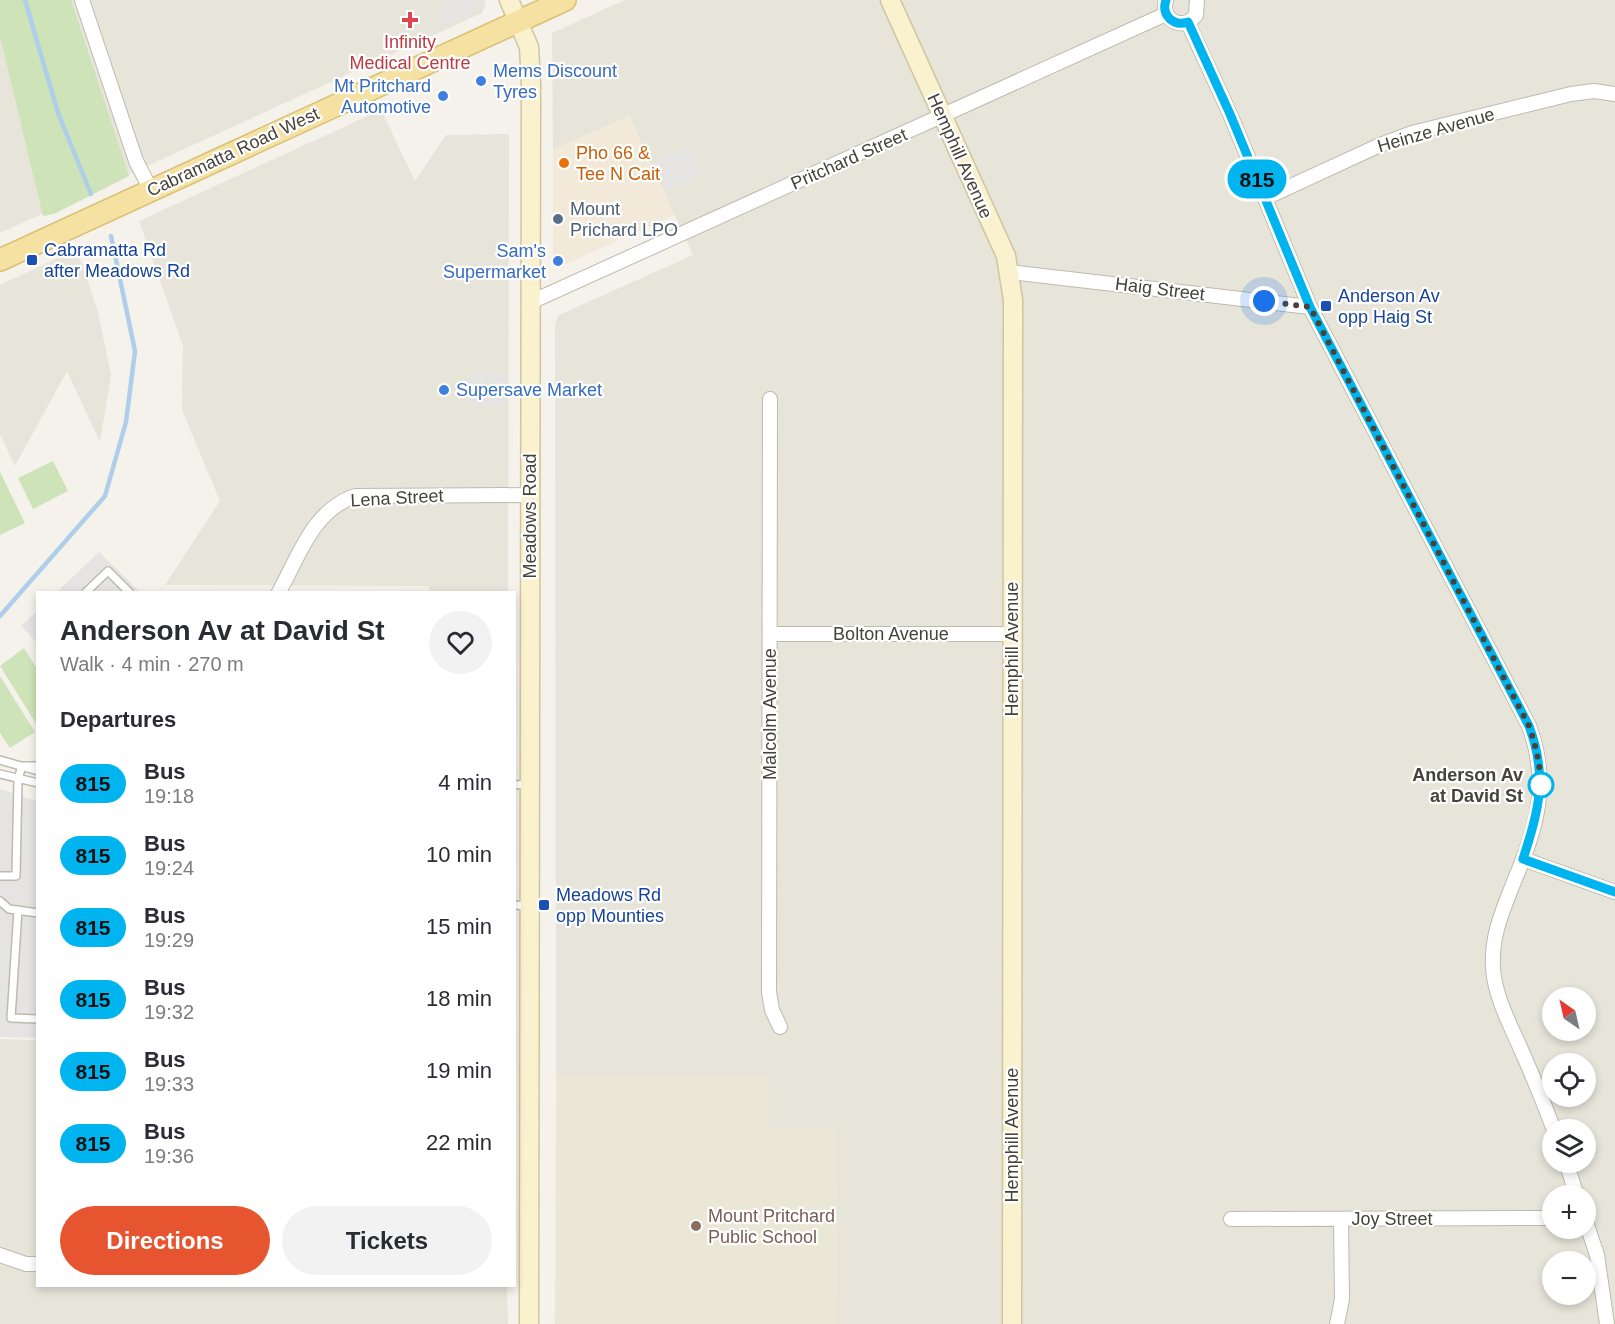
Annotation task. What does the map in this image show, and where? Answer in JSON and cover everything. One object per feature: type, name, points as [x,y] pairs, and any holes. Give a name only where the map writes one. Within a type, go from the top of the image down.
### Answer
[{"type":"main road","name":"Cabramatta Road West","points":[[0,260],[565,0]]},
{"type":"street","points":[[82,0],[136,161],[151,190]]},
{"type":"street","name":"Meadows Road","points":[[509,0],[529,47],[531,62],[530,495],[522,784],[522,1258],[529,1324]]},
{"type":"street","name":"Hemphill Avenue","points":[[890,0],[1010,272],[1013,300],[1012,1324]]},
{"type":"street","points":[[1166,7],[1175,23],[1188,22],[1196,15],[1197,0]]},
{"type":"street","name":"Pritchard Street","points":[[531,302],[942,117],[1166,7]]},
{"type":"street","points":[[1188,22],[1310,307],[1533,737],[1541,771],[1541,794],[1523,859],[1497,923],[1493,968],[1504,1011],[1549,1119]]},
{"type":"street","name":"Heinze Avenue","points":[[1264,198],[1380,145],[1412,133],[1570,94],[1594,91],[1615,94]]},
{"type":"street","name":"Haig Street","points":[[1010,272],[1310,307]]},
{"type":"street","name":"Malcolm Avenue","points":[[770,399],[769,992],[780,1027]]},
{"type":"street","name":"Lena Street","points":[[280,591],[318,520],[340,501],[355,496],[530,495]]},
{"type":"street","name":"Bolton Avenue","points":[[770,634],[1012,634]]},
{"type":"street","points":[[1523,859],[1615,892]]},
{"type":"street","name":"Joy Street","points":[[1231,1219],[1542,1218]]},
{"type":"street","points":[[1337,1324],[1342,1299],[1341,1220]]},
{"type":"street","points":[[1591,1239],[1599,1265],[1606,1324]]},
{"type":"street","points":[[0,1255],[26,1264],[36,1264]]},
{"type":"lane","points":[[87,591],[108,571],[128,591]]},
{"type":"lane","points":[[0,760],[36,770]]},
{"type":"lane","points":[[22,766],[36,766]]},
{"type":"lane","points":[[0,876],[16,876],[18,779],[22,766]]},
{"type":"lane","points":[[0,774],[36,783]]},
{"type":"lane","points":[[0,901],[9,909],[36,913]]},
{"type":"lane","points":[[18,910],[11,1018],[36,1019]]},
{"type":"shaded area","points":[[0,0],[484,0],[486,2],[482,13],[0,233]]},
{"type":"shaded area","points":[[449,0],[477,0],[479,6],[473,10],[474,12],[446,25],[439,11],[446,8]]},
{"type":"shaded area","points":[[625,0],[1615,0],[1615,1324],[837,1324],[836,1128],[766,1127],[768,1076],[556,1076],[555,323],[559,315],[693,255],[629,116],[553,150],[552,33]]},
{"type":"shaded area","points":[[381,110],[415,181],[446,135],[509,134],[508,591],[429,591],[429,586],[165,585],[220,501],[182,410],[183,346],[139,221]]},
{"type":"shaded area","points":[[629,116],[675,215],[557,268],[553,264],[553,150]]},
{"type":"shaded area","points":[[690,147],[702,174],[666,190],[653,162]]},
{"type":"shaded area","points":[[77,249],[98,312],[111,375],[100,442],[67,371],[15,466],[0,434],[0,285]]},
{"type":"shaded area","points":[[467,373],[508,373],[508,406],[467,405]]},
{"type":"shaded area","points":[[99,552],[139,591],[58,591]]},
{"type":"shaded area","points":[[36,612],[36,642],[21,626]]},
{"type":"shaded area","points":[[0,789],[36,801],[36,1038],[0,1037]]},
{"type":"shaded area","points":[[0,1039],[36,1040],[36,1287],[507,1287],[508,1324],[0,1324]]},
{"type":"shaded area","name":"Mount Pritchard Public School","points":[[556,1076],[768,1076],[767,1127],[836,1127],[837,1324],[555,1324]]},
{"type":"green space","points":[[0,0],[71,0],[129,176],[54,214],[43,216],[0,36]]},
{"type":"green space","points":[[53,461],[68,491],[33,509],[18,478]]},
{"type":"green space","points":[[0,472],[25,523],[0,535]]},
{"type":"green space","points":[[24,648],[36,667],[36,723],[0,666]]},
{"type":"green space","points":[[0,676],[35,732],[10,748],[0,733]]},
{"type":"waterway","points":[[25,0],[58,113],[91,194]]},
{"type":"waterway","points":[[0,616],[105,496],[126,422],[135,351],[111,236]]},
{"type":"bus line","name":"815","points":[[1166,0],[1164,9],[1168,18],[1175,23],[1188,22],[1230,114],[1310,307],[1529,726],[1537,748],[1541,771],[1541,794],[1537,817],[1523,859],[1615,892]]},
{"type":"place","name":"Infinity Medical Centre","points":[[410,20]]},
{"type":"place","name":"Mems Discount Tyres","points":[[481,81]]},
{"type":"place","name":"Mt Pritchard Automotive","points":[[443,96]]},
{"type":"place","name":"Pho 66 & Tee N Cait","points":[[564,163]]},
{"type":"place","name":"Mount Prichard LPO","points":[[558,219]]},
{"type":"place","name":"Cabramatta Rd after Meadows Rd","points":[[32,260]]},
{"type":"place","name":"Sam's Supermarket","points":[[558,261]]},
{"type":"place","name":"Anderson Av opp Haig St","points":[[1326,306]]},
{"type":"place","name":"Supersave Market","points":[[444,390]]},
{"type":"place","name":"Anderson Av at David St","points":[[1541,785]]},
{"type":"place","name":"Meadows Rd opp Mounties","points":[[544,905]]},
{"type":"place","name":"Mount Pritchard Public School","points":[[696,1226]]},
{"type":"route","points":[[1264,301],[1310,307],[1529,726],[1537,748],[1541,771],[1541,794],[1541,785]]}]
